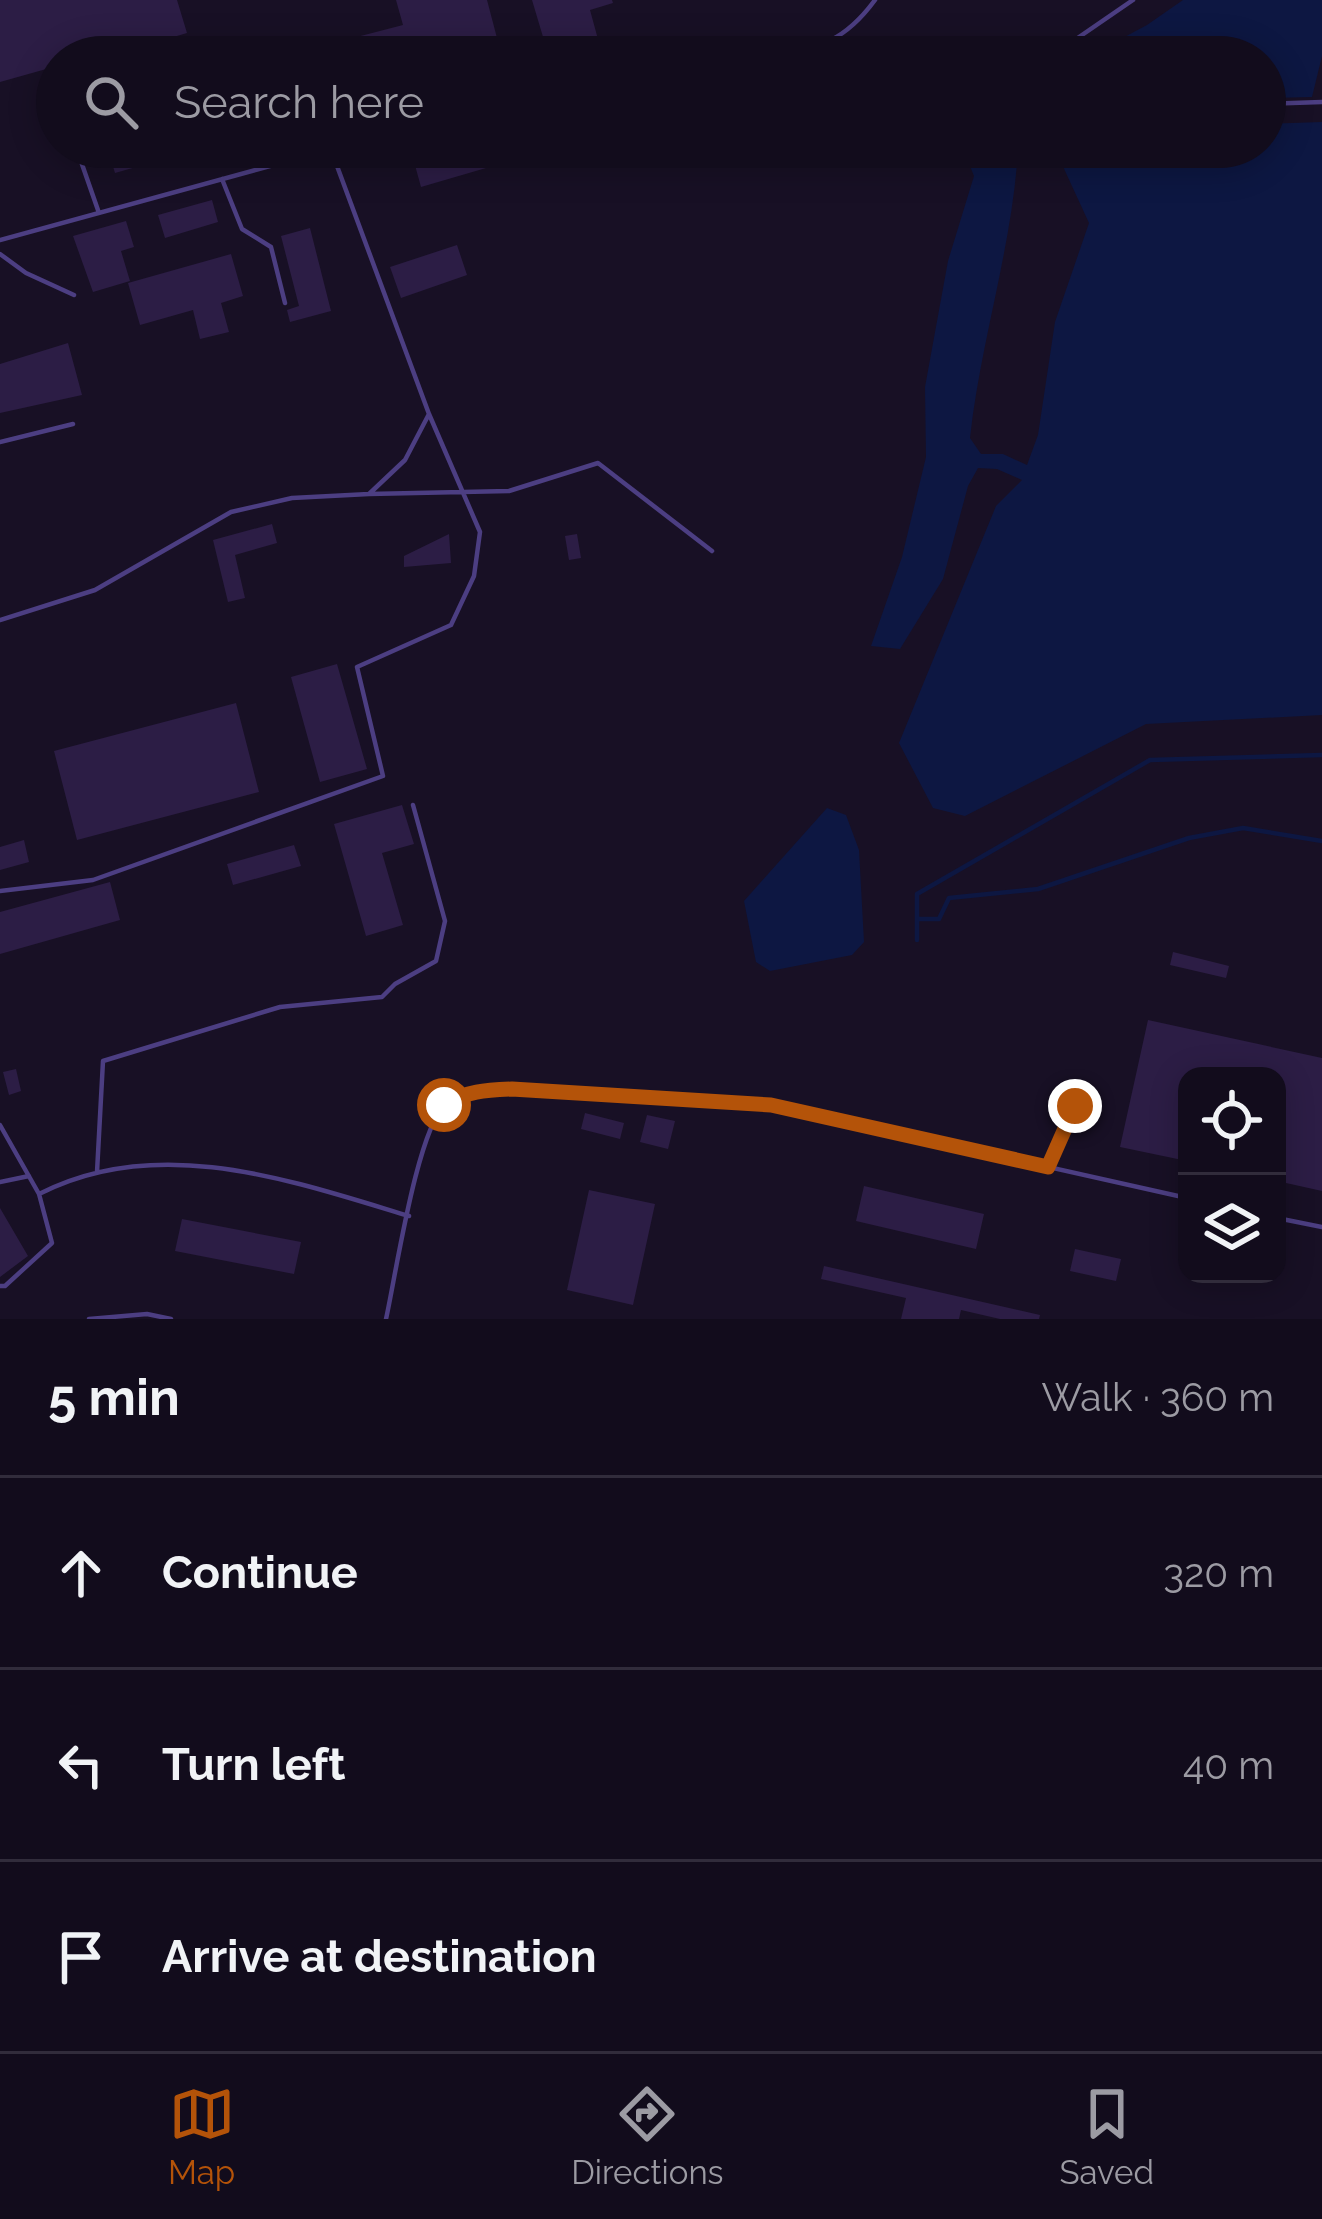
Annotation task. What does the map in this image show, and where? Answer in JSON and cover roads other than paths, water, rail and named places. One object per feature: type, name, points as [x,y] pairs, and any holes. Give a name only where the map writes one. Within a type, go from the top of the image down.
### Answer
[{"type":"lane","points":[[840,36],[853,30],[875,0]]},
{"type":"lane","points":[[1081,36],[1133,0]]},
{"type":"lane","points":[[1286,103],[1322,102]]},
{"type":"lane","points":[[83,168],[99,213]]},
{"type":"lane","points":[[0,240],[266,168]]},
{"type":"lane","points":[[0,891],[94,880],[383,776],[356,668],[451,625],[474,576],[480,532],[430,414],[338,168]]},
{"type":"lane","points":[[222,179],[242,229],[271,247],[285,303]]},
{"type":"lane","points":[[0,254],[26,273],[74,295]]},
{"type":"lane","points":[[369,494],[405,460],[430,414]]},
{"type":"lane","points":[[0,442],[73,424]]},
{"type":"lane","points":[[0,620],[94,590],[231,512],[292,498],[509,491],[598,464],[712,551]]},
{"type":"lane","points":[[97,1172],[103,1060],[280,1007],[382,997],[395,984],[436,961],[445,921],[412,805]]},
{"type":"lane","points":[[386,1319],[427,1136],[444,1105],[481,1090],[771,1105],[1178,1196]]},
{"type":"lane","points":[[1048,1167],[1075,1106]]},
{"type":"lane","points":[[0,1125],[39,1194],[52,1243],[0,1286]]},
{"type":"lane","points":[[39,1194],[66,1180],[142,1163],[202,1164],[322,1190],[409,1216]]},
{"type":"lane","points":[[0,1182],[29,1176]]},
{"type":"lane","points":[[1286,1220],[1322,1228]]},
{"type":"lane","points":[[89,1319],[147,1314],[171,1319]]},
{"type":"water","points":[[1183,0],[1322,0],[1322,56],[1312,97],[1286,98],[1286,36],[1126,36]]},
{"type":"water","points":[[1322,122],[1322,715],[1146,724],[965,816],[933,808],[899,743],[996,506],[1022,480],[997,469],[978,468],[968,486],[943,579],[900,649],[871,646],[902,557],[926,457],[925,387],[948,261],[974,176],[971,168],[1016,168],[970,438],[981,454],[1003,454],[1027,465],[1038,435],[1055,322],[1089,223],[1064,168],[1286,168],[1286,123]]},
{"type":"water","points":[[827,808],[846,815],[859,850],[864,942],[852,955],[770,971],[756,962],[744,901]]},
{"type":"waterway","points":[[917,940],[917,894],[1150,760],[1322,755]]},
{"type":"waterway","points":[[917,919],[939,919],[949,898],[1038,889],[1189,838],[1243,828],[1322,841]]}]
